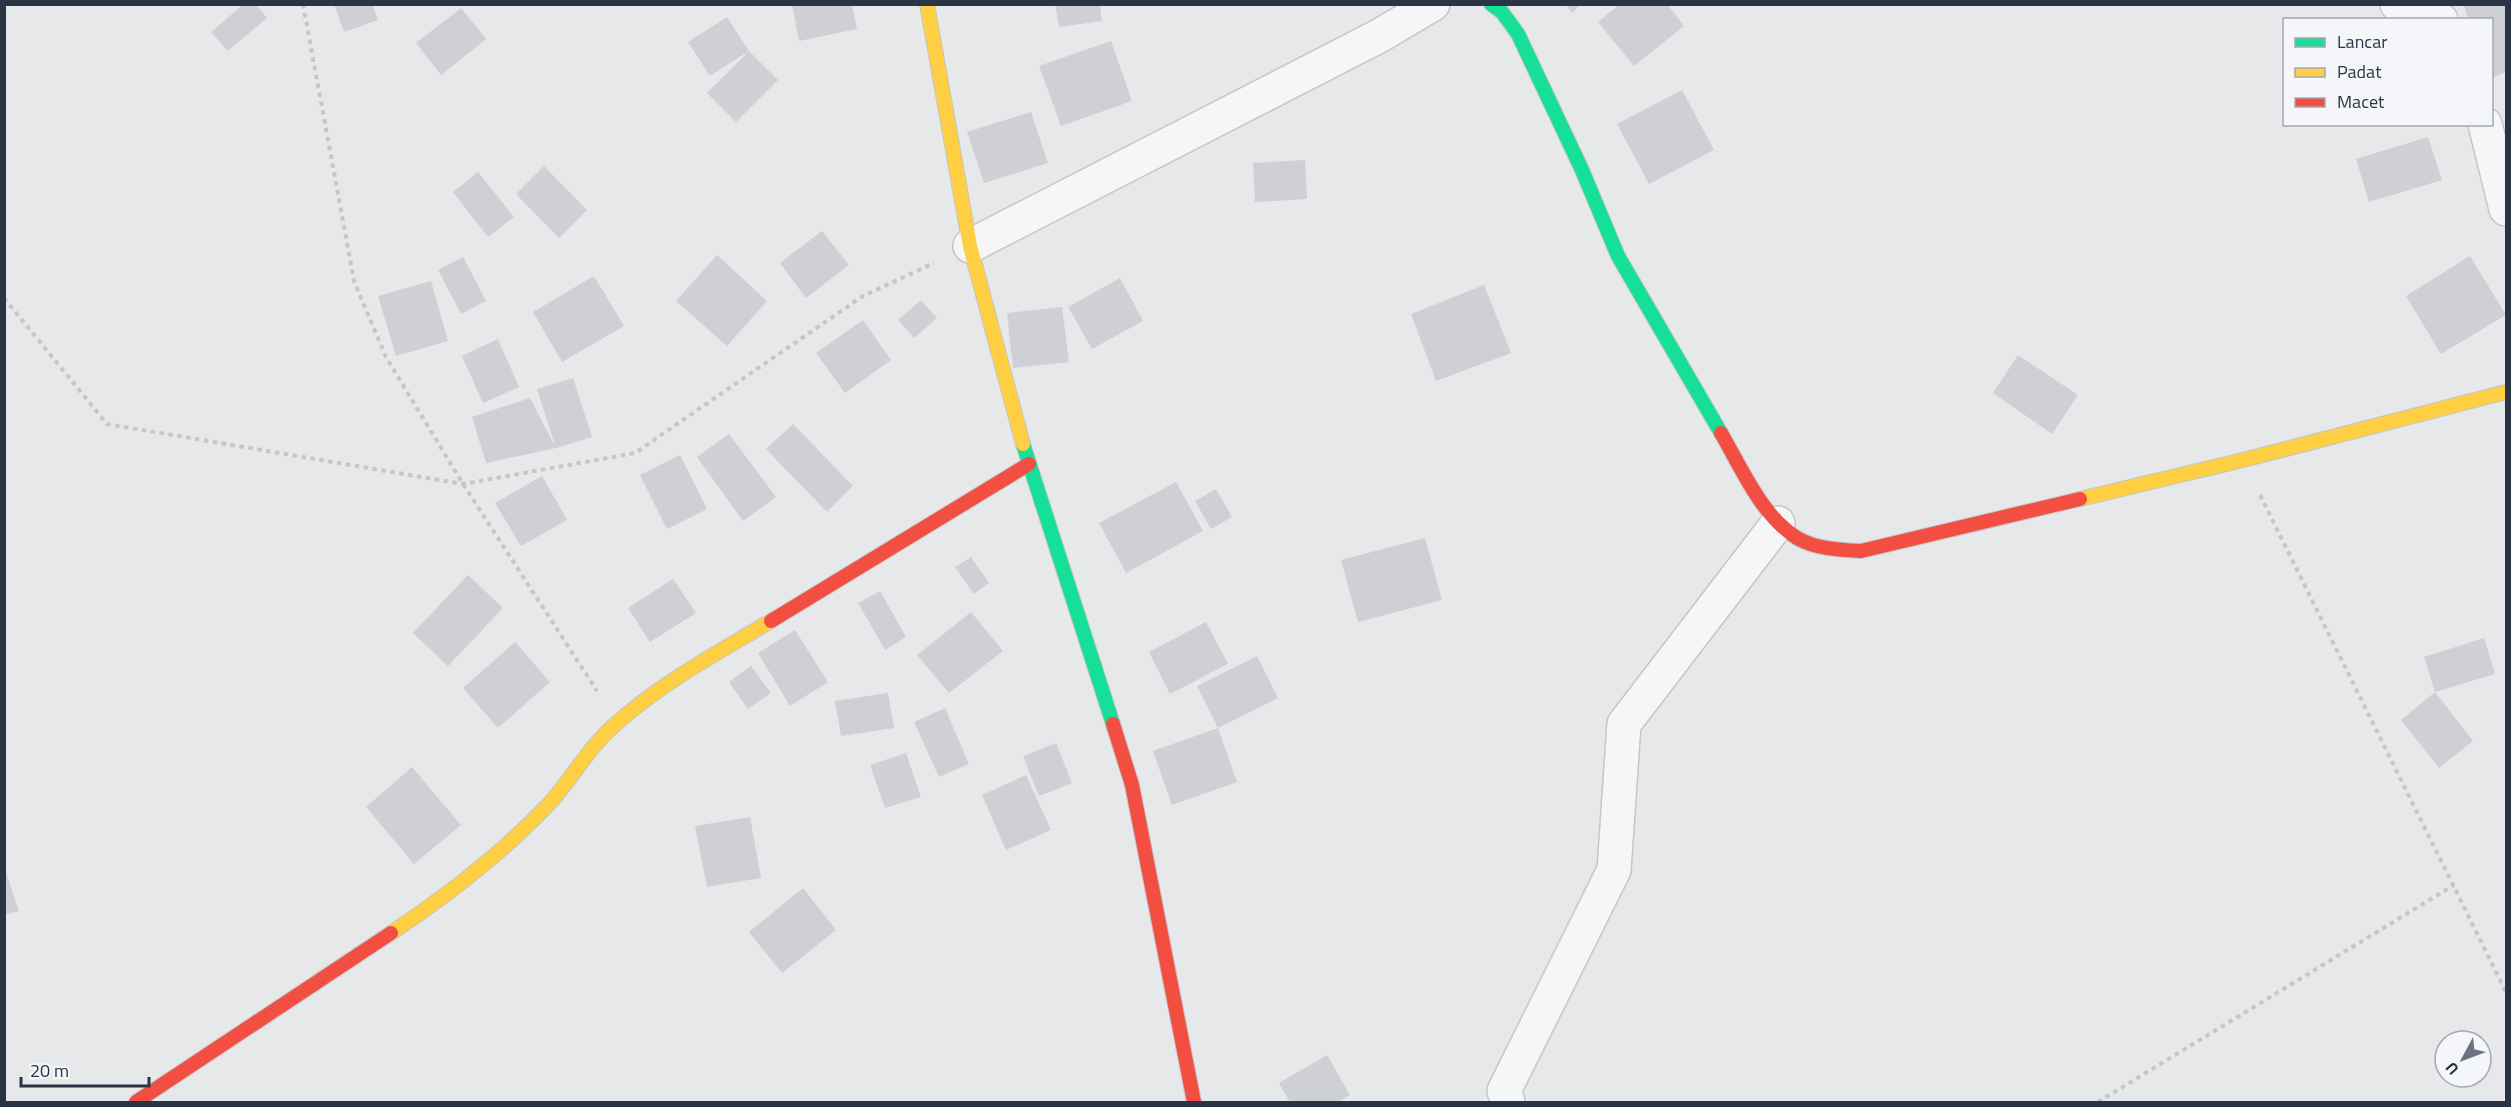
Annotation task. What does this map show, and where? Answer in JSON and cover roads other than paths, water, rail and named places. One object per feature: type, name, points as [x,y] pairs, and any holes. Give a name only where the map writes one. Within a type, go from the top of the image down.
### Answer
[{"type":"street","points":[[927,4],[970,246],[1029,464],[1132,785],[1194,1102]]},
{"type":"street","points":[[970,246],[1379,36],[1433,4]]},
{"type":"street","points":[[1491,4],[1502,12],[1518,34],[1582,171],[1618,256],[1743,474],[1778,523],[1799,539],[1830,549],[1861,550],[2243,459],[2506,392]]},
{"type":"street","points":[[2397,4],[2435,18]]},
{"type":"street","points":[[2486,126],[2506,208]]},
{"type":"street","points":[[135,1102],[440,901],[499,853],[549,804],[581,761],[617,722],[682,675],[1029,464]]},
{"type":"street","points":[[1508,1102],[1504,1091],[1614,870],[1624,724],[1778,523]]}]
